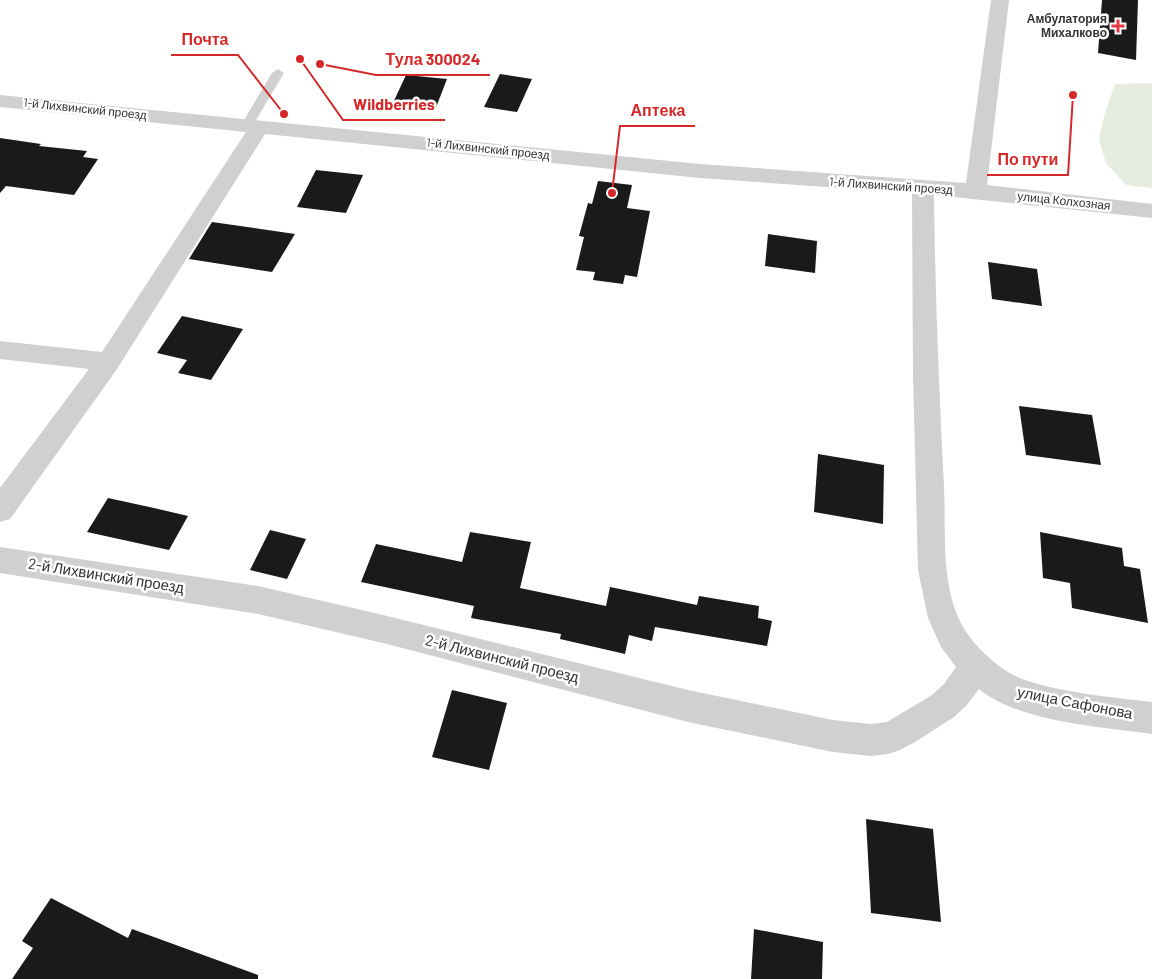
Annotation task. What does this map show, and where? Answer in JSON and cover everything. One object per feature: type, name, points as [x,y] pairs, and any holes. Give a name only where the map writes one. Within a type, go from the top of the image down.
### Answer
[{"type":"street","points":[[976,192],[1000,0]]},
{"type":"street","name":"1-й Лихвинский проезд","points":[[0,101],[690,170],[976,192]]},
{"type":"street","points":[[0,510],[108,362],[254,126]]},
{"type":"street","name":"улица Сафонова","points":[[922,189],[924,363],[934,571],[940,608],[948,629],[955,642],[976,665],[995,682],[1016,692],[1053,702],[1152,718]]},
{"type":"street","name":"улица Колхозная","points":[[976,192],[1152,211]]},
{"type":"street","points":[[0,350],[108,362]]},
{"type":"street","name":"2-й Лихвинский проезд","points":[[0,560],[258,600],[383,629],[688,706],[832,736],[872,740],[888,738],[904,731],[943,706],[955,695],[976,665]]},
{"type":"lane","points":[[254,126],[278,73]]},
{"type":"shaded area","points":[[1152,83],[1152,188],[1126,185],[1106,163],[1099,139],[1105,113],[1115,84]]},
{"type":"building","name":"Амбулатория Михалково","points":[[1102,0],[1138,0],[1136,60],[1098,53]]},
{"type":"building","points":[[500,74],[532,79],[517,112],[484,107]]},
{"type":"building","points":[[406,75],[447,79],[435,110],[392,105]]},
{"type":"building","points":[[0,138],[41,144],[39,146],[87,151],[83,157],[98,159],[74,195],[6,186],[0,193]]},
{"type":"building","points":[[316,170],[363,175],[346,213],[297,207]]},
{"type":"building","points":[[598,181],[632,185],[627,208],[650,211],[637,277],[625,275],[623,284],[593,280],[595,272],[576,270],[584,237],[579,236],[588,203],[592,204]]},
{"type":"building","points":[[212,222],[295,234],[272,272],[189,259]]},
{"type":"building","points":[[768,234],[817,241],[815,273],[765,266]]},
{"type":"building","points":[[988,262],[1037,269],[1042,306],[992,299]]},
{"type":"building","points":[[182,316],[243,329],[211,380],[178,373],[187,360],[157,353]]},
{"type":"building","points":[[1019,406],[1092,415],[1101,465],[1026,455]]},
{"type":"building","points":[[818,454],[884,465],[883,524],[814,512]]},
{"type":"building","points":[[108,498],[188,516],[169,550],[87,532]]},
{"type":"building","points":[[270,530],[306,539],[287,579],[250,570]]},
{"type":"building","points":[[470,532],[531,542],[520,588],[606,606],[610,587],[697,605],[699,596],[759,606],[758,618],[772,621],[767,646],[655,627],[652,641],[629,635],[625,654],[560,639],[561,634],[471,618],[474,606],[361,582],[376,544],[462,562]]},
{"type":"building","points":[[1040,532],[1122,548],[1124,566],[1140,569],[1148,623],[1072,608],[1070,583],[1043,578]]},
{"type":"building","points":[[452,690],[507,703],[489,770],[432,757]]},
{"type":"building","points":[[866,819],[933,829],[941,922],[871,913]]},
{"type":"building","points":[[51,898],[128,938],[132,929],[258,975],[258,979],[12,979],[33,948],[22,941]]},
{"type":"building","points":[[754,929],[823,942],[822,979],[751,979]]},
{"type":"place","name":"Амбулатория Михалково","points":[[1118,26]]},
{"type":"place","name":"Wildberries","points":[[300,59]]},
{"type":"place","name":"Тула 300024","points":[[320,64]]},
{"type":"place","name":"По пути","points":[[1073,95]]},
{"type":"place","name":"Почта","points":[[284,114]]},
{"type":"place","name":"Аптека","points":[[612,193]]}]
